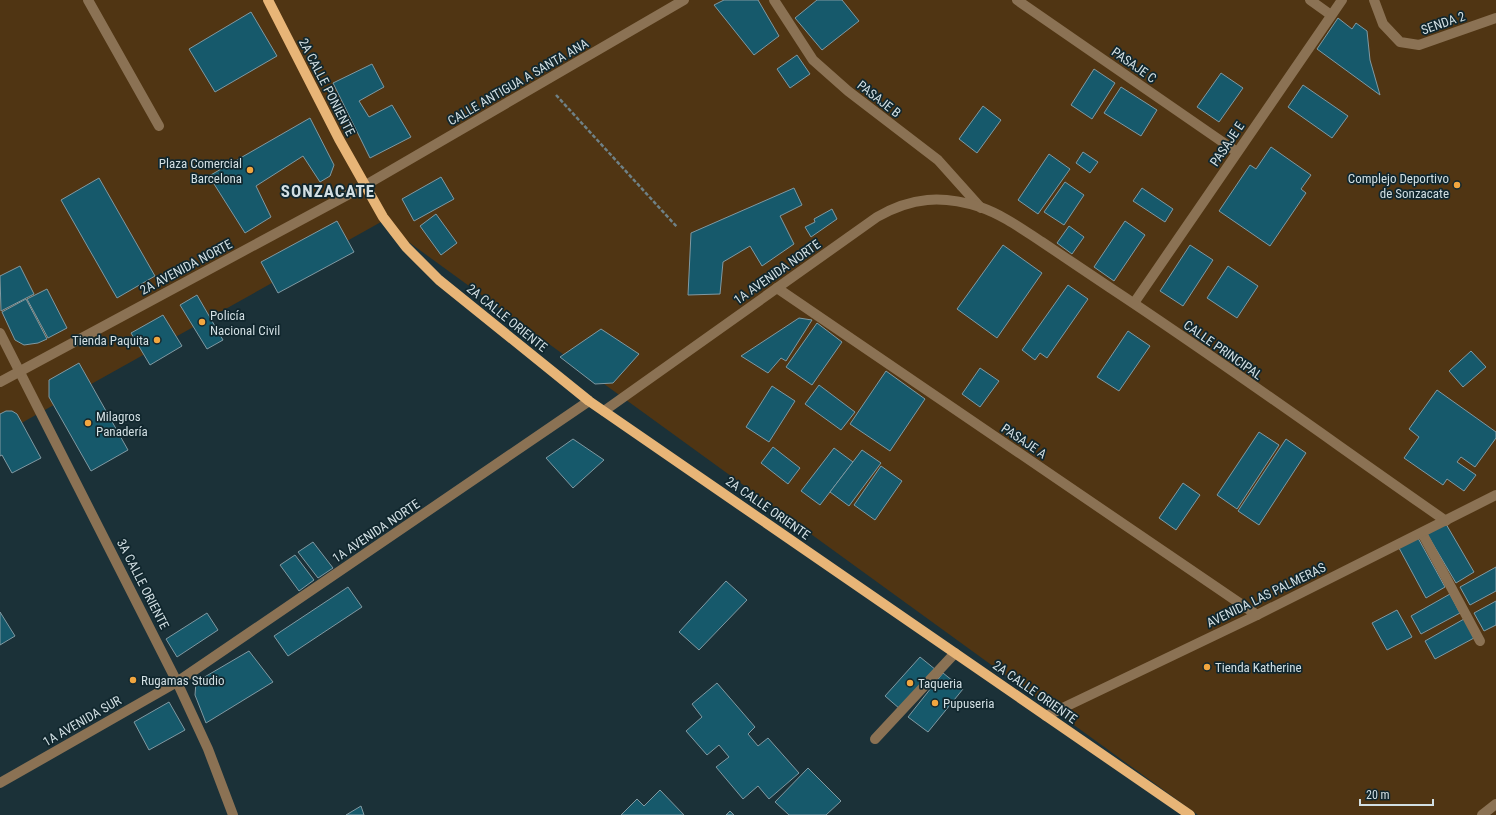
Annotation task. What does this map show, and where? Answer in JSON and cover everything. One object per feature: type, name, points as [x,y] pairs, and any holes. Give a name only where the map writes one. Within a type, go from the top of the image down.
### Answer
[{"type":"main road","name":"2A CALLE PONIENTE","points":[[268,0],[364,186]]},
{"type":"main road","name":"2A CALLE ORIENTE","points":[[364,186],[387,223],[406,246],[439,280],[589,401],[1190,815]]},
{"type":"street","points":[[88,0],[159,126]]},
{"type":"street","name":"CALLE ANTIGUA A SANTA ANA","points":[[364,186],[684,0]]},
{"type":"street","name":"PASAJE B","points":[[774,0],[813,60],[854,96],[938,160],[981,208]]},
{"type":"street","name":"PASAJE C","points":[[1017,0],[1237,152]]},
{"type":"street","points":[[1310,0],[1331,15]]},
{"type":"street","name":"PASAJE E","points":[[1134,303],[1342,0]]},
{"type":"street","name":"SENDA 2","points":[[1374,0],[1383,24],[1400,42],[1420,45],[1496,18]]},
{"type":"street","name":"2A AVENIDA NORTE","points":[[0,382],[364,186]]},
{"type":"street","name":"1A AVENIDA NORTE","points":[[604,411],[877,217],[900,205],[914,201],[933,200],[956,202],[981,208]]},
{"type":"street","name":"CALLE PRINCIPAL","points":[[981,208],[1009,220],[1134,303],[1446,521]]},
{"type":"street","name":"PASAJE A","points":[[777,288],[1257,615]]},
{"type":"street","name":"3A CALLE ORIENTE","points":[[0,333],[177,682],[208,749],[233,815]]},
{"type":"street","name":"1A AVENIDA NORTE","points":[[177,682],[589,401]]},
{"type":"street","name":"AVENIDA LAS PALMERAS","points":[[1046,716],[1257,615],[1496,495]]},
{"type":"street","points":[[1422,533],[1480,641]]},
{"type":"street","points":[[875,739],[955,653]]},
{"type":"street","name":"1A AVENIDA SUR","points":[[0,784],[177,682]]},
{"type":"street","points":[[1482,815],[1496,804]]},
{"type":"path","points":[[544,81],[677,227]]},
{"type":"shaded area","points":[[0,0],[1496,0],[1496,815],[1198,815],[381,222],[0,435]]},
{"type":"building","points":[[724,0],[758,0],[779,36],[754,55],[714,5]]},
{"type":"building","points":[[817,0],[842,0],[859,21],[822,50],[795,18]]},
{"type":"building","points":[[251,12],[277,56],[215,92],[189,49]]},
{"type":"building","points":[[1338,18],[1352,29],[1356,23],[1367,31],[1370,60],[1380,95],[1317,49]]},
{"type":"building","points":[[797,55],[810,74],[790,88],[777,69]]},
{"type":"building","points":[[372,64],[384,87],[359,101],[369,117],[392,105],[411,137],[370,158],[333,83]]},
{"type":"building","points":[[1094,69],[1115,83],[1092,119],[1071,105]]},
{"type":"building","points":[[1221,73],[1243,88],[1219,122],[1197,107]]},
{"type":"building","points":[[1303,85],[1348,116],[1332,138],[1288,107]]},
{"type":"building","points":[[1121,87],[1157,110],[1141,136],[1104,113]]},
{"type":"building","points":[[983,106],[1001,120],[977,153],[959,139]]},
{"type":"building","name":"Plaza Comercial Barcelona","points":[[310,118],[334,165],[330,176],[320,182],[303,156],[256,186],[271,217],[245,233],[209,176]]},
{"type":"building","points":[[1271,147],[1311,175],[1301,189],[1306,193],[1270,246],[1219,211],[1250,165],[1256,169]]},
{"type":"building","points":[[1083,152],[1098,162],[1090,173],[1076,163]]},
{"type":"building","points":[[1049,154],[1070,169],[1038,214],[1018,200]]},
{"type":"building","points":[[441,177],[454,199],[414,221],[402,199]]},
{"type":"building","points":[[99,178],[155,276],[117,298],[61,200]]},
{"type":"building","points":[[1065,182],[1084,195],[1064,225],[1044,212]]},
{"type":"building","points":[[794,188],[802,205],[780,216],[794,244],[762,266],[750,246],[723,262],[720,294],[688,295],[691,233]]},
{"type":"building","points":[[1142,188],[1173,209],[1165,222],[1133,201]]},
{"type":"building","points":[[832,209],[837,219],[811,237],[805,227],[815,222],[814,219]]},
{"type":"building","points":[[436,214],[457,243],[441,255],[420,226]]},
{"type":"building","points":[[337,221],[354,252],[278,293],[261,262]]},
{"type":"building","points":[[1125,221],[1145,235],[1114,281],[1094,267]]},
{"type":"building","points":[[1069,226],[1084,237],[1072,254],[1057,243]]},
{"type":"building","points":[[1003,245],[1042,273],[997,338],[957,309]]},
{"type":"building","points":[[1190,245],[1213,260],[1183,306],[1160,291]]},
{"type":"building","points":[[20,266],[34,294],[1,311],[0,276]]},
{"type":"building","points":[[1228,266],[1258,286],[1237,318],[1207,298]]},
{"type":"building","points":[[1068,285],[1088,299],[1047,358],[1040,353],[1035,360],[1022,350]]},
{"type":"building","points":[[47,289],[67,328],[48,338],[27,299]]},
{"type":"building","name":"Policía Nacional Civil","points":[[197,295],[223,340],[207,349],[180,305]]},
{"type":"building","points":[[26,299],[47,339],[38,343],[24,345],[15,340],[2,312]]},
{"type":"building","name":"Tienda Paquita","points":[[163,315],[182,346],[150,365],[131,333]]},
{"type":"building","points":[[799,318],[812,320],[786,361],[781,358],[768,373],[741,356]]},
{"type":"building","points":[[817,323],[842,342],[812,385],[786,367]]},
{"type":"building","points":[[601,329],[639,354],[613,383],[595,384],[560,357]]},
{"type":"building","points":[[1128,331],[1150,346],[1119,391],[1097,377]]},
{"type":"building","points":[[1471,351],[1486,367],[1463,387],[1449,371]]},
{"type":"building","name":"Milagros Panadería","points":[[79,363],[128,450],[91,471],[49,397],[49,380]]},
{"type":"building","points":[[980,368],[999,381],[980,407],[962,394]]},
{"type":"building","points":[[886,371],[925,399],[890,451],[850,424]]},
{"type":"building","points":[[819,385],[855,412],[841,430],[805,404]]},
{"type":"building","points":[[772,386],[795,401],[769,442],[746,427]]},
{"type":"building","points":[[1437,390],[1496,432],[1496,438],[1475,467],[1461,457],[1457,462],[1476,475],[1464,491],[1447,479],[1443,485],[1404,458],[1419,437],[1409,429]]},
{"type":"building","points":[[6,411],[12,411],[17,414],[41,458],[12,473],[2,455],[0,456],[0,414]]},
{"type":"building","points":[[1259,432],[1279,445],[1237,509],[1217,495]]},
{"type":"building","points":[[573,439],[604,460],[573,488],[546,458]]},
{"type":"building","points":[[1286,439],[1306,453],[1259,525],[1238,511]]},
{"type":"building","points":[[773,447],[800,468],[788,484],[761,463]]},
{"type":"building","points":[[834,448],[853,462],[820,505],[801,491]]},
{"type":"building","points":[[862,450],[881,463],[849,506],[830,492]]},
{"type":"building","points":[[881,466],[902,481],[875,520],[854,505]]},
{"type":"building","points":[[1183,483],[1200,495],[1176,530],[1159,518]]},
{"type":"building","points":[[1446,524],[1474,572],[1456,583],[1427,534]]},
{"type":"building","points":[[1418,538],[1445,587],[1426,598],[1399,548]]},
{"type":"building","points":[[313,542],[333,568],[318,578],[298,552]]},
{"type":"building","points":[[295,555],[314,580],[299,591],[280,565]]},
{"type":"building","points":[[1496,567],[1496,591],[1470,605],[1460,587]]},
{"type":"building","points":[[726,581],[747,600],[699,650],[679,632]]},
{"type":"building","points":[[348,587],[362,607],[288,656],[274,636]]},
{"type":"building","points":[[1450,594],[1460,613],[1421,634],[1411,616]]},
{"type":"building","points":[[1496,601],[1496,625],[1484,631],[1474,613]]},
{"type":"building","points":[[1397,610],[1412,637],[1387,650],[1372,623]]},
{"type":"building","points":[[0,612],[15,636],[0,645]]},
{"type":"building","points":[[207,613],[218,630],[177,657],[166,639]]},
{"type":"building","points":[[1464,619],[1474,638],[1435,659],[1425,641]]},
{"type":"building","points":[[249,651],[273,682],[206,723],[195,695],[196,682]]},
{"type":"building","name":"Taqueria","points":[[920,657],[936,670],[900,709],[885,696]]},
{"type":"building","name":"Pupuseria","points":[[943,673],[963,689],[928,732],[908,717]]},
{"type":"building","points":[[717,683],[755,727],[748,734],[758,746],[768,738],[799,773],[769,799],[758,786],[743,799],[716,767],[729,757],[719,745],[707,755],[686,731],[702,717],[692,704]]},
{"type":"building","points":[[169,702],[185,730],[149,750],[134,722]]},
{"type":"building","points":[[808,768],[841,801],[826,815],[789,815],[775,802]]},
{"type":"building","points":[[660,790],[684,815],[621,815],[637,799],[644,806]]},
{"type":"building","points":[[361,806],[364,815],[346,815]]},
{"type":"building","points":[[730,811],[734,815],[726,815]]},
{"type":"place","name":"Plaza Comercial Barcelona","points":[[250,170]]},
{"type":"place","name":"Complejo Deportivo de Sonzacate","points":[[1457,185]]},
{"type":"place","name":"Policía Nacional Civil","points":[[202,322]]},
{"type":"place","name":"Tienda Paquita","points":[[157,340]]},
{"type":"place","name":"Milagros Panadería","points":[[88,423]]},
{"type":"place","name":"Tienda Katherine","points":[[1207,667]]},
{"type":"place","name":"Rugamas Studio","points":[[133,680]]},
{"type":"place","name":"Taqueria","points":[[910,683]]},
{"type":"place","name":"Pupuseria","points":[[935,703]]},
{"type":"district","name":"SONZACATE","points":[[328,191]]}]
